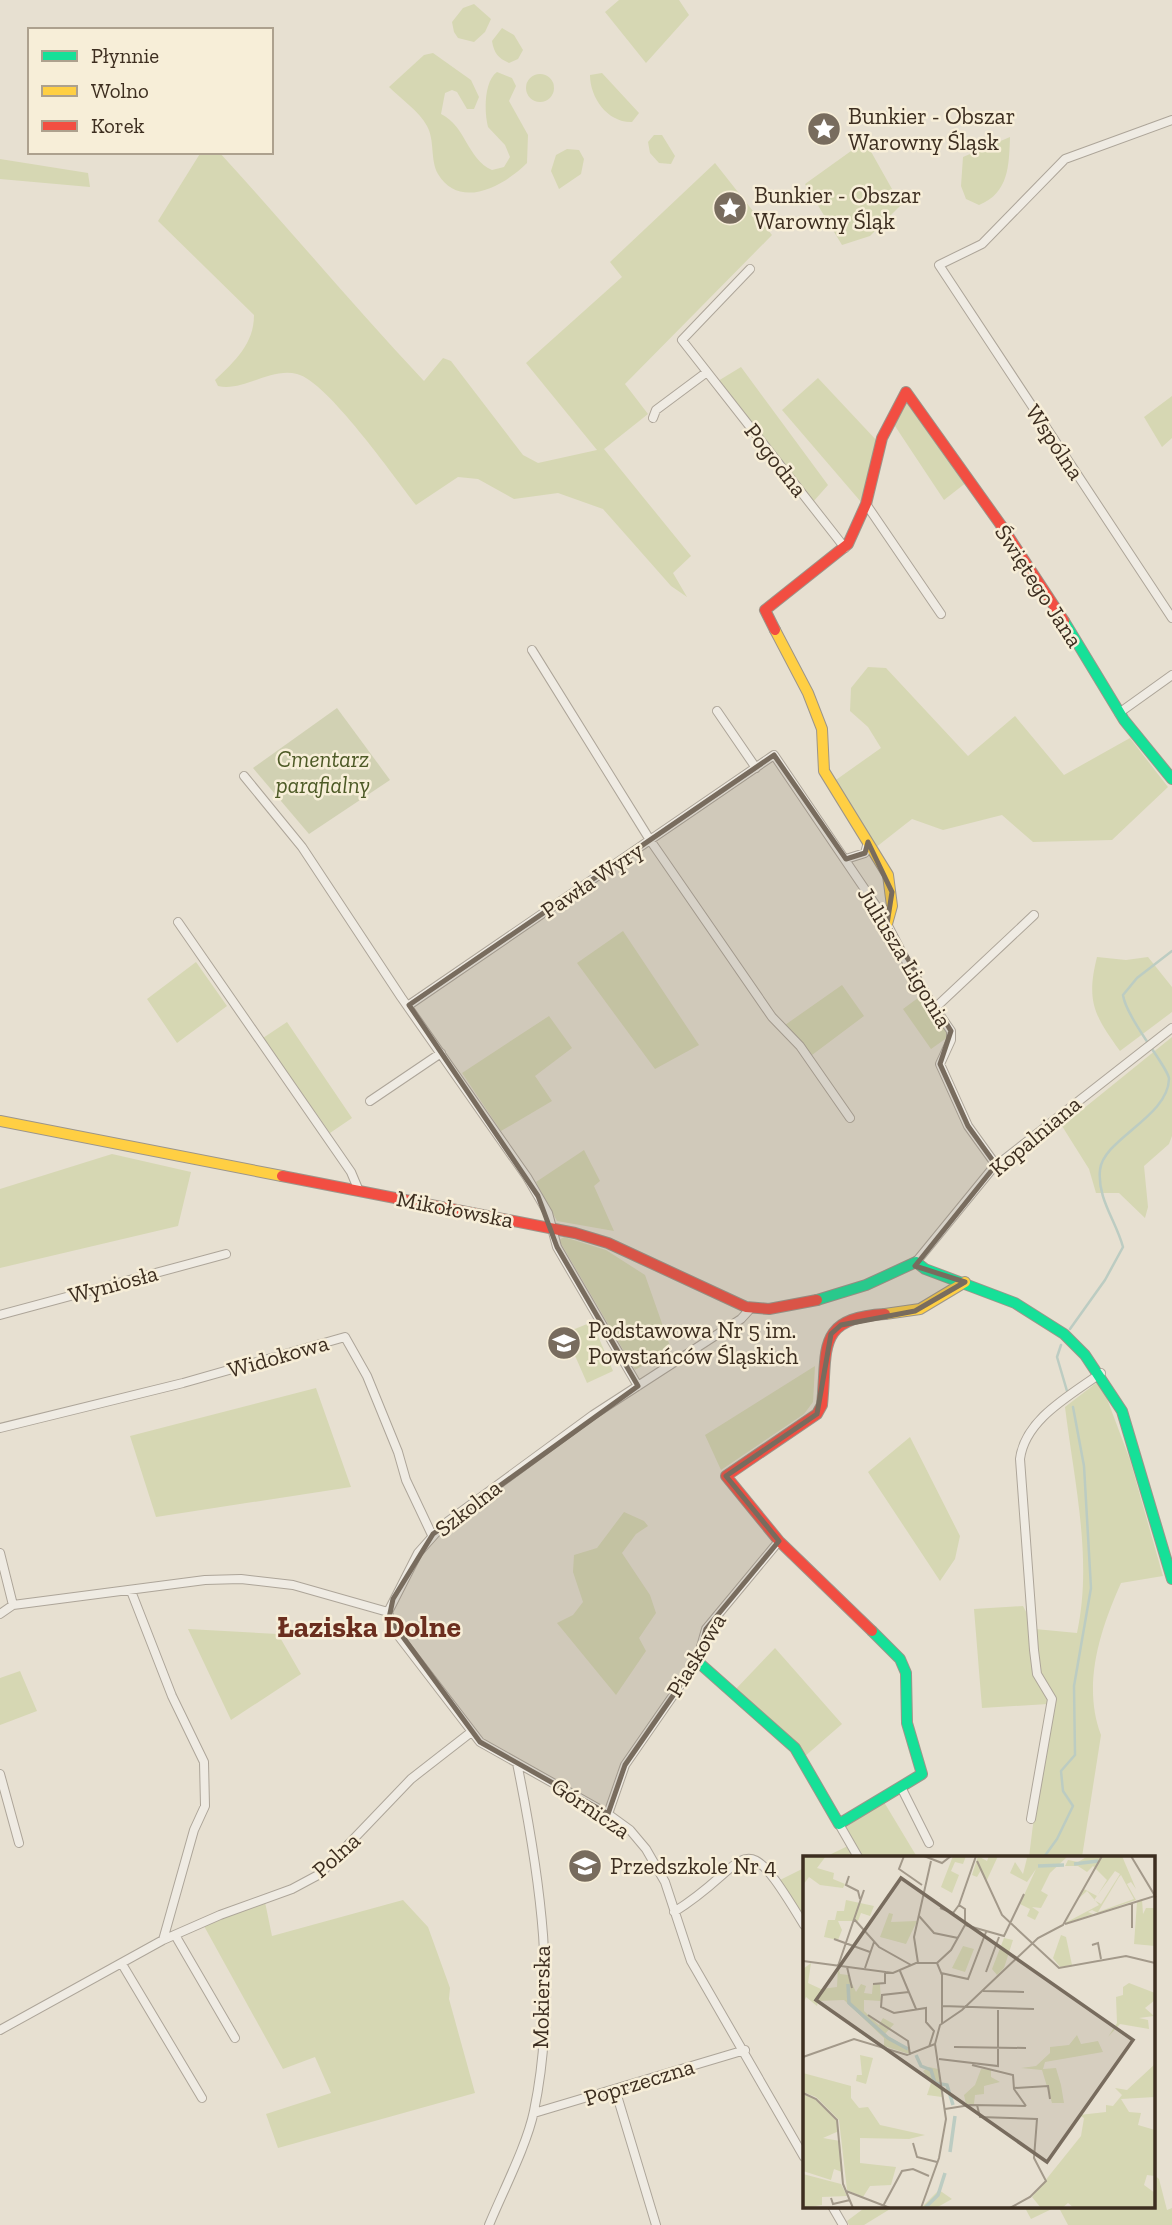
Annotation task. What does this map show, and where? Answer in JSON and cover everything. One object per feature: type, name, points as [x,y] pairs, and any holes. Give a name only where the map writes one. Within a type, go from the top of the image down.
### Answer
[{"type":"street","name":"Wspólna","points":[[1172,120],[1065,159],[982,244],[939,265],[1172,618]]},
{"type":"street","name":"Pogodna","points":[[750,269],[682,340],[845,548]]},
{"type":"street","points":[[653,418],[656,410],[706,372]]},
{"type":"street","name":"Świętego Jana","points":[[866,504],[882,438],[906,391],[1058,611],[1119,713],[1152,759],[1172,779]]},
{"type":"street","points":[[866,504],[845,548],[765,610],[808,693],[822,729],[824,771],[888,874],[892,892],[890,919]]},
{"type":"street","points":[[866,504],[941,614]]},
{"type":"street","points":[[532,650],[650,840],[772,1017],[800,1046],[850,1118]]},
{"type":"street","points":[[1119,713],[1172,675]]},
{"type":"street","points":[[717,710],[756,768]]},
{"type":"street","name":"Juliusza Ligonia","points":[[774,755],[890,919],[917,982],[951,1031],[951,1040],[940,1064],[968,1126],[996,1165]]},
{"type":"street","name":"Pawła Wyry","points":[[409,1005],[774,755]]},
{"type":"street","points":[[244,776],[302,847],[401,997],[527,1177],[548,1213],[557,1247],[638,1386]]},
{"type":"street","name":"Juliusza Ligonia","points":[[846,859],[865,853],[868,842]]},
{"type":"street","points":[[935,1008],[1034,915]]},
{"type":"street","points":[[178,922],[351,1172],[359,1191]]},
{"type":"street","name":"Kopalniana","points":[[916,1262],[996,1165],[1172,1028]]},
{"type":"street","points":[[370,1101],[441,1052]]},
{"type":"street","name":"Mikołowska","points":[[0,1121],[552,1228],[608,1243],[732,1303],[751,1308],[789,1306],[895,1274],[916,1262]]},
{"type":"street","name":"Wyniosła","points":[[0,1315],[226,1254]]},
{"type":"street","points":[[916,1262],[925,1269],[1021,1303],[1062,1334],[1101,1373],[1122,1411],[1172,1579]]},
{"type":"street","points":[[839,1824],[922,1774],[907,1723],[906,1673],[900,1659],[779,1541],[726,1476],[817,1414],[822,1405],[831,1334],[841,1325],[852,1319],[915,1311],[947,1296],[965,1282]]},
{"type":"street","name":"Szkolna","points":[[388,1612],[418,1553],[432,1535],[593,1415],[741,1319],[751,1308]]},
{"type":"street","name":"Widokowa","points":[[0,1428],[183,1383],[345,1338],[367,1376],[406,1480],[432,1535]]},
{"type":"street","points":[[1031,1819],[1052,1699],[1037,1674],[1034,1650],[1020,1459],[1022,1444],[1037,1423],[1101,1373]]},
{"type":"street","name":"Piaskowa","points":[[608,1814],[625,1765],[696,1661],[706,1629],[779,1541]]},
{"type":"street","points":[[0,1553],[13,1605]]},
{"type":"street","points":[[0,1614],[13,1605],[205,1580],[242,1579],[293,1585],[388,1612]]},
{"type":"street","points":[[131,1591],[172,1696],[204,1762],[205,1806],[194,1830],[163,1940]]},
{"type":"street","name":"Górnicza","points":[[388,1612],[394,1630],[470,1733],[492,1750],[608,1814],[630,1830],[646,1849],[665,1882],[691,1962],[803,2155]]},
{"type":"street","points":[[696,1661],[796,1748],[857,1856]]},
{"type":"street","name":"Polna","points":[[0,2030],[163,1940],[292,1889],[320,1874],[411,1779],[470,1733]]},
{"type":"street","name":"Mokierska","points":[[489,2225],[534,2113],[541,2056],[545,1973],[541,1906],[517,1763]]},
{"type":"street","points":[[0,1774],[19,1843]]},
{"type":"street","points":[[901,1787],[929,1843]]},
{"type":"street","points":[[674,1912],[735,1862],[749,1857],[758,1859],[769,1868],[803,1923]]},
{"type":"street","points":[[175,1935],[235,2038]]},
{"type":"street","points":[[122,1964],[202,2098]]},
{"type":"street","name":"Poprzeczna","points":[[534,2113],[744,2050]]},
{"type":"street","points":[[615,2089],[656,2225]]},
{"type":"street","points":[[833,2208],[843,2225]]},
{"type":"highlighted area","points":[[774,755],[846,859],[865,853],[868,842],[892,892],[887,924],[951,1031],[940,1064],[968,1126],[996,1165],[915,1266],[965,1282],[915,1311],[841,1325],[831,1334],[817,1414],[726,1476],[779,1541],[706,1629],[697,1661],[625,1765],[608,1814],[480,1742],[389,1618],[393,1599],[433,1534],[638,1386],[557,1247],[538,1196],[409,1005]]},
{"type":"green space","points":[[619,0],[679,0],[689,15],[646,63],[605,12]]},
{"type":"green space","points":[[474,4],[491,19],[485,32],[474,42],[458,38],[452,22],[463,8]]},
{"type":"green space","points":[[502,28],[514,35],[523,50],[518,59],[509,63],[497,55],[492,41]]},
{"type":"green space","points":[[433,53],[471,80],[479,97],[474,109],[467,109],[457,92],[452,90],[445,93],[441,114],[456,126],[477,158],[492,170],[504,167],[510,157],[505,145],[488,127],[487,89],[497,72],[512,78],[516,86],[509,101],[528,135],[527,163],[495,186],[470,193],[447,185],[438,174],[434,163],[427,126],[415,110],[389,87],[424,55]]},
{"type":"green space","points":[[602,73],[639,113],[632,122],[608,114],[597,100],[590,75]]},
{"type":"green space","points":[[540,74],[550,78],[554,88],[550,98],[540,102],[530,98],[526,88],[530,78]]},
{"type":"green space","points":[[654,135],[662,135],[675,156],[671,164],[659,163],[650,153],[648,142]]},
{"type":"green space","points":[[1010,137],[1008,168],[1002,186],[989,200],[979,205],[966,199],[961,186],[963,157]]},
{"type":"green space","points":[[865,141],[901,205],[870,236],[842,245],[805,184]]},
{"type":"green space","points":[[567,149],[579,150],[584,159],[581,174],[559,189],[551,171],[556,155]]},
{"type":"green space","points":[[200,154],[221,154],[424,381],[443,358],[451,361],[523,455],[538,463],[597,450],[526,363],[622,277],[610,262],[715,163],[772,235],[625,384],[648,414],[604,449],[691,556],[673,573],[687,597],[671,586],[603,509],[558,493],[514,499],[478,479],[458,477],[416,505],[342,411],[310,380],[287,373],[267,376],[237,386],[218,386],[215,380],[236,359],[247,343],[254,315],[158,221]]},
{"type":"green space","points":[[0,159],[88,173],[90,187],[0,179]]},
{"type":"green space","points":[[741,367],[828,485],[813,502],[718,381]]},
{"type":"green space","points":[[818,378],[878,442],[861,502],[782,410]]},
{"type":"green space","points":[[1172,396],[1172,438],[1162,447],[1144,417]]},
{"type":"green space","points":[[906,398],[967,482],[944,500],[893,423]]},
{"type":"green space","points":[[868,667],[886,668],[968,756],[1015,716],[1064,775],[1130,738],[1168,787],[1112,840],[1033,842],[1002,815],[943,830],[912,819],[875,848],[833,782],[881,748],[868,727],[850,711],[851,688]]},
{"type":"green space","name":"Cmentarz parafialny","points":[[337,708],[390,780],[309,834],[253,768]]},
{"type":"green space","points":[[623,931],[699,1045],[655,1069],[577,963]]},
{"type":"green space","points":[[1097,957],[1126,960],[1148,957],[1172,987],[1172,1012],[1120,1051],[1098,1017],[1095,1007],[1092,985]]},
{"type":"green space","points":[[196,962],[227,1006],[177,1043],[147,999]]},
{"type":"green space","points":[[842,985],[864,1016],[812,1055],[785,1025]]},
{"type":"green space","points":[[922,995],[947,1030],[948,1037],[931,1049],[903,1009]]},
{"type":"green space","points":[[549,1016],[572,1048],[535,1076],[552,1101],[501,1131],[462,1073]]},
{"type":"green space","points":[[287,1022],[352,1118],[330,1133],[263,1038]]},
{"type":"green space","points":[[1172,1037],[1172,1136],[1169,1144],[1144,1166],[1148,1207],[1145,1218],[1119,1193],[1096,1193],[1089,1169],[1062,1126]]},
{"type":"green space","points":[[584,1150],[600,1181],[594,1186],[614,1231],[557,1221],[536,1182]]},
{"type":"green space","points":[[112,1154],[191,1172],[178,1226],[0,1268],[0,1189]]},
{"type":"green space","points":[[564,1237],[606,1250],[645,1275],[671,1349],[635,1370],[559,1240]]},
{"type":"green space","points":[[592,1322],[613,1371],[587,1383],[565,1333]]},
{"type":"green space","points":[[815,1366],[813,1402],[804,1414],[721,1470],[705,1435]]},
{"type":"green space","points":[[1100,1380],[1130,1460],[1163,1576],[1121,1583],[1100,1639],[1093,1677],[1093,1697],[1101,1735],[1082,1856],[1029,1856],[1048,1704],[982,1708],[974,1609],[1023,1606],[1035,1629],[1077,1633],[1083,1549],[1065,1407]]},
{"type":"green space","points":[[316,1388],[351,1487],[156,1517],[130,1436]]},
{"type":"green space","points":[[910,1437],[960,1536],[955,1559],[940,1581],[868,1472]]},
{"type":"green space","points":[[624,1512],[644,1521],[648,1526],[636,1534],[622,1553],[650,1595],[656,1613],[639,1638],[646,1651],[616,1695],[557,1623],[573,1615],[583,1602],[573,1572],[574,1555],[597,1548]]},
{"type":"green space","points":[[188,1629],[278,1634],[301,1674],[231,1720]]},
{"type":"green space","points":[[775,1648],[842,1724],[804,1757],[733,1692]]},
{"type":"green space","points":[[20,1671],[37,1711],[0,1725],[0,1678]]},
{"type":"green space","points":[[884,1802],[916,1856],[827,1856],[850,1845],[842,1830]]},
{"type":"green space","points":[[803,1868],[803,1926],[776,1882]]},
{"type":"green space","points":[[403,1900],[428,1927],[450,1988],[449,1999],[475,2093],[278,2148],[266,2114],[331,2093],[315,2057],[283,2069],[204,1926],[265,1902],[272,1936]]},
{"type":"green space","points":[[1154,2175],[1159,2179],[1167,2210],[1172,2208],[1172,2225],[1068,2225],[1059,2208],[1154,2208]]},
{"type":"green space","points":[[864,2208],[892,2208],[864,2225],[849,2225],[847,2221]]},
{"type":"green space","points":[[1025,2208],[1054,2208],[1031,2219]]},
{"type":"waterway","points":[[1070,1329],[1105,1280],[1123,1247],[1101,1190],[1100,1170],[1104,1159],[1112,1148],[1158,1105],[1166,1093],[1169,1079],[1132,1017],[1123,995],[1137,978],[1172,951]]},
{"type":"waterway","points":[[1061,1345],[1057,1357],[1067,1391]]},
{"type":"waterway","points":[[1045,1856],[1057,1839],[1073,1806],[1063,1791],[1061,1771],[1075,1755],[1074,1686],[1091,1588],[1084,1466],[1073,1407]]},
{"type":"traffic: fast","points":[[1064,621],[1124,720],[1172,779]]},
{"type":"traffic: fast","points":[[817,1300],[866,1285],[916,1262],[925,1269],[1015,1303],[1064,1334],[1085,1355],[1122,1411],[1172,1579]]},
{"type":"traffic: fast","points":[[697,1661],[795,1748],[839,1824],[922,1774],[907,1723],[906,1673],[900,1659],[872,1631]]},
{"type":"traffic: slow","points":[[775,630],[808,693],[822,729],[824,771],[888,875],[892,906],[887,924]]},
{"type":"traffic: slow","points":[[0,1121],[282,1176]]},
{"type":"traffic: slow","points":[[885,1314],[920,1309],[965,1282]]},
{"type":"traffic: jam","points":[[775,630],[765,610],[848,544],[866,504],[882,438],[906,392],[1003,528],[1064,621]]},
{"type":"traffic: jam","points":[[282,1176],[575,1233],[608,1243],[746,1307],[769,1309],[817,1300]]},
{"type":"traffic: jam","points":[[872,1631],[779,1541],[726,1476],[817,1414],[822,1405],[826,1353],[836,1330],[846,1322],[885,1314]]},
{"type":"place","name":"Bunkier - Obszar Warowny Śląsk","points":[[824,129]]},
{"type":"place","name":"Bunkier - Obszar Warowny Śląk","points":[[730,208]]},
{"type":"place","name":"Podstawowa Nr 5 im. Powstańców Śląskich","points":[[564,1343]]},
{"type":"place","name":"Przedszkole Nr 4","points":[[585,1866]]},
{"type":"district","name":"Łaziska Dolne","points":[[369,1627]]}]
